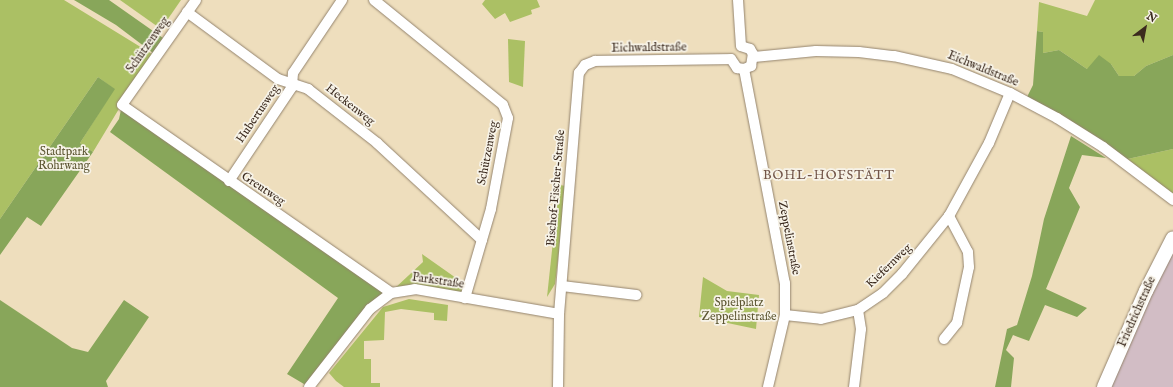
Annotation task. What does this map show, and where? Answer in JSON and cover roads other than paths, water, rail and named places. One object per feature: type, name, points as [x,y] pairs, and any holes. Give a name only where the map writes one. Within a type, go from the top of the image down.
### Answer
[{"type":"main road","name":"Friedrichstraße","points":[[1104,387],[1146,291],[1173,238]]},
{"type":"street","name":"Schützenweg","points":[[122,105],[196,0]]},
{"type":"street","name":"Hubertusweg","points":[[229,181],[292,84],[293,73],[342,0]]},
{"type":"street","name":"Schützenweg","points":[[374,0],[503,105],[508,118],[499,171],[482,240],[465,298]]},
{"type":"street","points":[[738,0],[741,46]]},
{"type":"street","name":"Heckenweg","points":[[187,12],[278,79],[308,89],[377,143],[482,240]]},
{"type":"street","points":[[741,46],[750,49],[754,57],[751,66],[744,69],[737,68],[731,59],[733,50],[741,46]]},
{"type":"street","name":"Eichwaldstraße","points":[[754,57],[816,51],[882,54],[952,69],[1010,93],[1103,148],[1173,200]]},
{"type":"street","name":"Eichwaldstraße","points":[[577,91],[581,68],[595,61],[731,59]]},
{"type":"street","name":"Zeppelinstraße","points":[[744,69],[785,283],[785,315],[768,387]]},
{"type":"street","name":"Bischof-Fischer-Straße","points":[[558,387],[559,314],[577,91]]},
{"type":"street","name":"Kiefernweg","points":[[785,315],[821,319],[858,310],[883,293],[902,274],[949,216],[989,144],[1010,93]]},
{"type":"street","name":"Greutweg","points":[[122,105],[391,293]]},
{"type":"street","points":[[944,339],[957,323],[969,267],[968,252],[949,216]]},
{"type":"street","points":[[562,286],[636,295]]},
{"type":"street","name":"Parkstraße","points":[[309,387],[370,309],[391,293],[415,289],[559,314]]},
{"type":"street","points":[[854,387],[861,329],[858,310]]},
{"type":"district","name":"BOHL-HOFSTÄTT","points":[[829,176]]},
{"type":"park label","name":"Stadtpark Rohrwang","points":[[64,159]]},
{"type":"park label","name":"Spielplatz Zeppelinstraße","points":[[739,310]]}]
